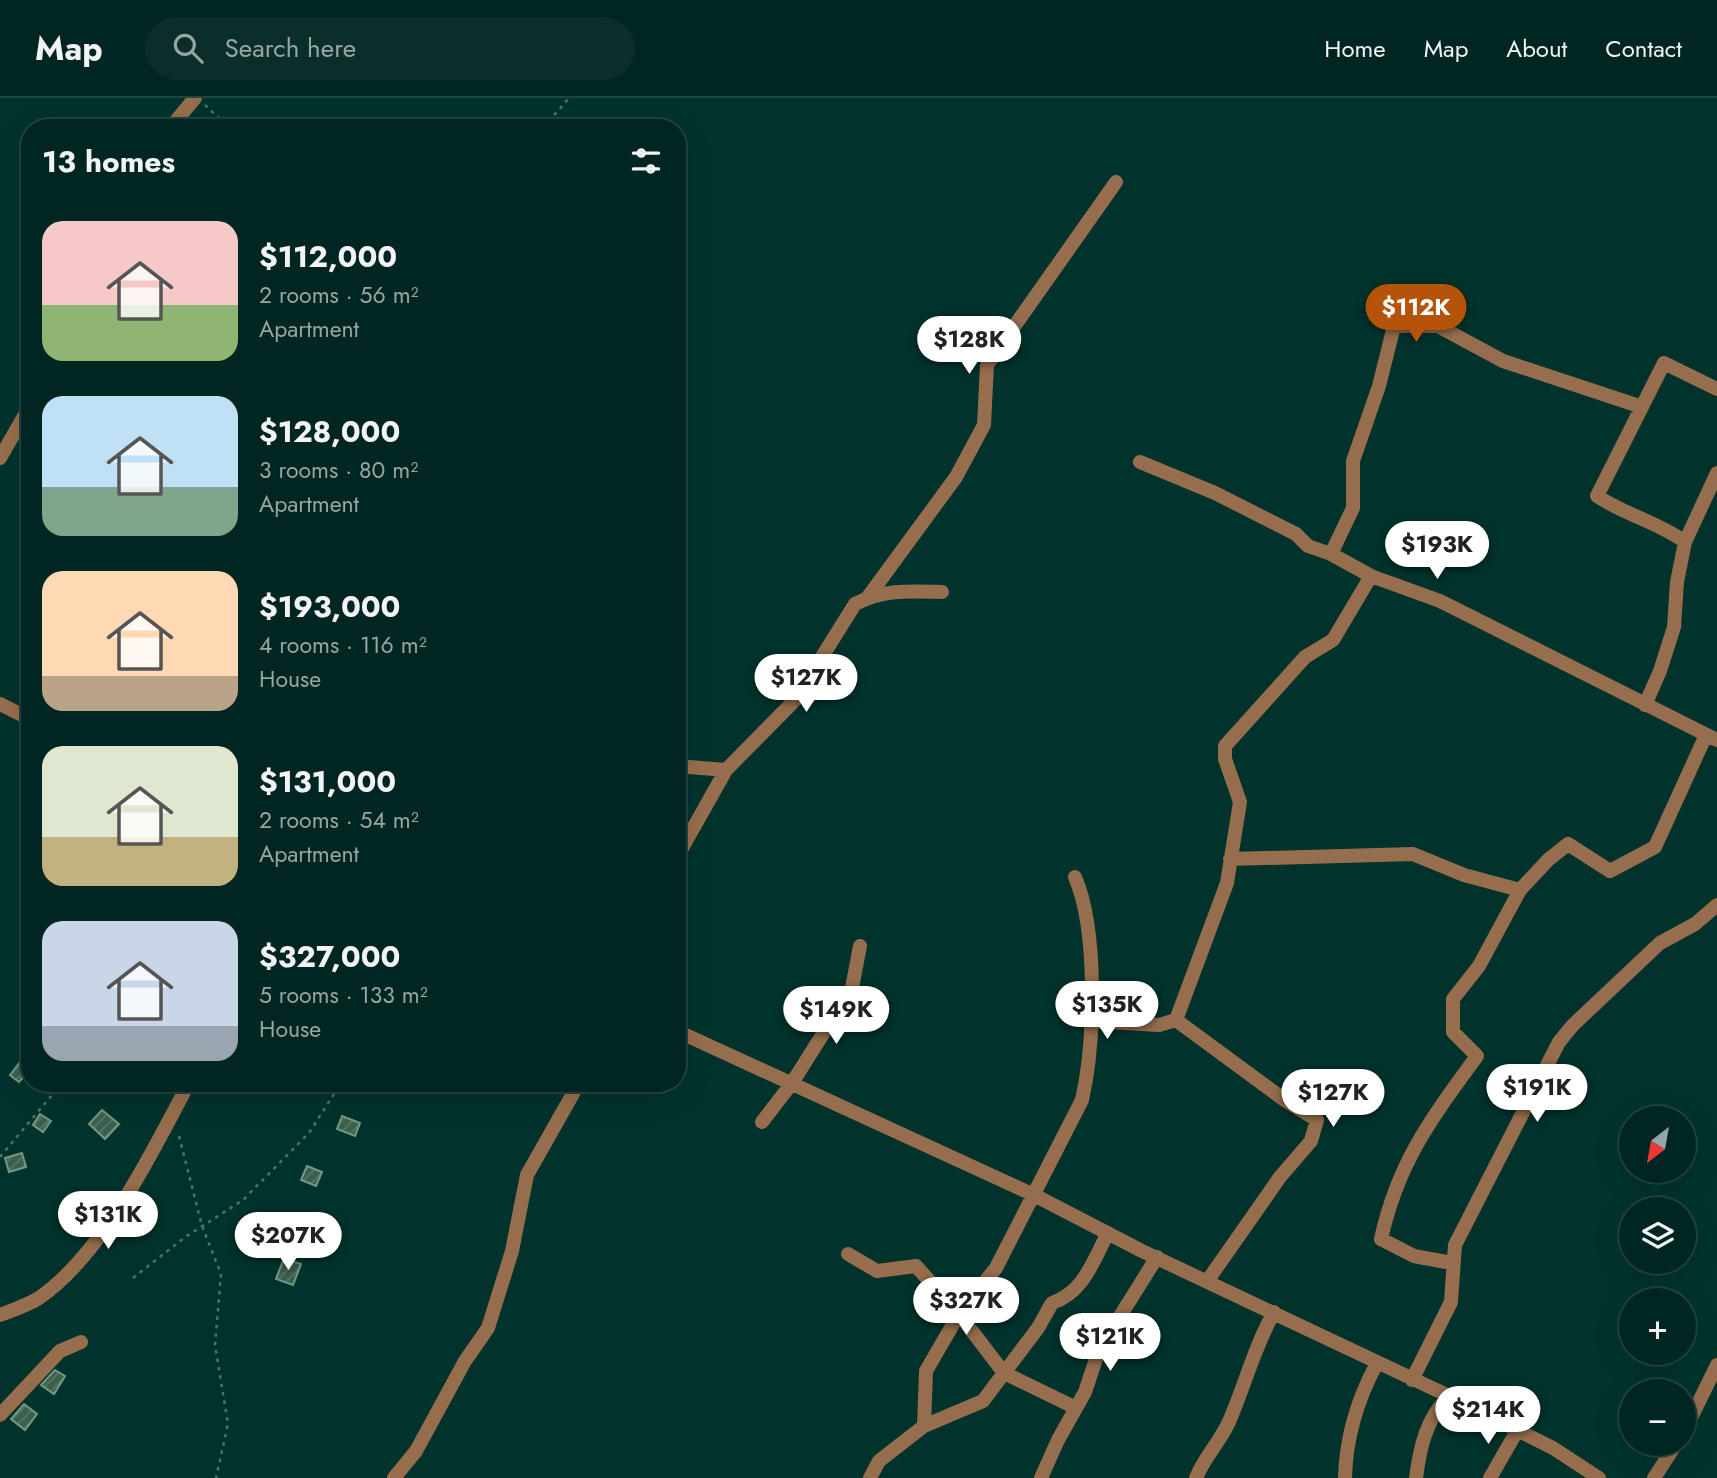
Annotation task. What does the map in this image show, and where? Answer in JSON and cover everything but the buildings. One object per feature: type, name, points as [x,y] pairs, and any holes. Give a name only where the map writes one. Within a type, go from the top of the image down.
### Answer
[{"type":"street","points":[[178,119],[196,98]]},
{"type":"street","points":[[868,597],[956,477],[984,425],[987,365],[1116,182]]},
{"type":"street","points":[[1331,554],[1353,508],[1353,461],[1379,386],[1394,326],[1438,326],[1503,361],[1642,407]]},
{"type":"street","points":[[1685,542],[1670,531],[1620,512],[1597,496],[1664,363],[1717,389]]},
{"type":"street","points":[[0,458],[21,422]]},
{"type":"street","points":[[1140,462],[1215,493],[1296,534],[1308,546],[1331,554],[1371,576],[1440,601],[1712,738],[1656,847],[1610,871],[1568,845],[1548,860],[1520,890],[1479,966],[1453,999],[1453,1032],[1477,1056],[1434,1114],[1401,1171],[1381,1239],[1414,1256],[1451,1263]]},
{"type":"street","points":[[1645,705],[1660,671],[1674,627],[1677,582],[1685,542],[1717,473]]},
{"type":"street","points":[[1176,1020],[1227,883],[1240,802],[1225,759],[1225,746],[1305,657],[1332,639],[1371,576]]},
{"type":"street","points":[[686,841],[726,770],[795,700],[855,604],[868,597],[898,590],[942,593]]},
{"type":"street","points":[[0,705],[21,715]]},
{"type":"street","points":[[686,767],[726,770]]},
{"type":"street","points":[[1230,859],[1413,853],[1464,875],[1520,890]]},
{"type":"street","points":[[924,1426],[926,1371],[959,1314],[996,1268],[1082,1100],[1088,1073],[1089,938],[1084,898],[1075,877]]},
{"type":"street","points":[[1412,1380],[1451,1302],[1454,1281],[1451,1263],[1455,1245],[1559,1042],[1573,1025],[1660,943],[1695,924],[1717,905]]},
{"type":"street","points":[[762,1122],[792,1083],[852,988],[860,946]]},
{"type":"street","points":[[1090,1021],[1159,1025],[1176,1020]]},
{"type":"street","points":[[1176,1020],[1286,1101],[1317,1120],[1311,1141],[1280,1177],[1208,1279]]},
{"type":"street","points":[[686,1035],[1034,1195],[1157,1257],[1208,1279],[1553,1448],[1599,1478]]},
{"type":"street","points":[[0,1315],[37,1299],[64,1278],[115,1215],[184,1092]]},
{"type":"street","points":[[394,1478],[416,1451],[465,1360],[488,1328],[512,1251],[527,1175],[574,1092]]},
{"type":"street","points":[[870,1478],[879,1461],[924,1426],[983,1401],[1038,1328],[1052,1303],[1067,1298],[1082,1282],[1108,1233]]},
{"type":"street","points":[[848,1254],[877,1271],[916,1266],[959,1314],[1004,1373],[1076,1408]]},
{"type":"street","points":[[1041,1478],[1076,1408],[1099,1350],[1157,1257]]},
{"type":"street","points":[[1196,1478],[1203,1460],[1230,1420],[1245,1371],[1274,1312]]},
{"type":"street","points":[[0,1415],[60,1350],[81,1342]]},
{"type":"street","points":[[1345,1478],[1346,1443],[1363,1389],[1377,1363]]},
{"type":"street","points":[[1696,1408],[1717,1365]]},
{"type":"street","points":[[1416,1478],[1426,1428],[1435,1411],[1449,1396]]},
{"type":"street","points":[[1490,1478],[1517,1431]]},
{"type":"street","points":[[1654,1478],[1668,1456]]},
{"type":"path","points":[[196,98],[220,119]]},
{"type":"path","points":[[551,119],[569,98]]},
{"type":"path","points":[[0,1157],[54,1092]]},
{"type":"path","points":[[168,1092],[176,1106]]},
{"type":"path","points":[[133,1278],[202,1226],[243,1200],[310,1133],[335,1092]]},
{"type":"path","points":[[178,1132],[202,1226],[220,1274],[215,1345],[228,1424],[216,1478]]}]
